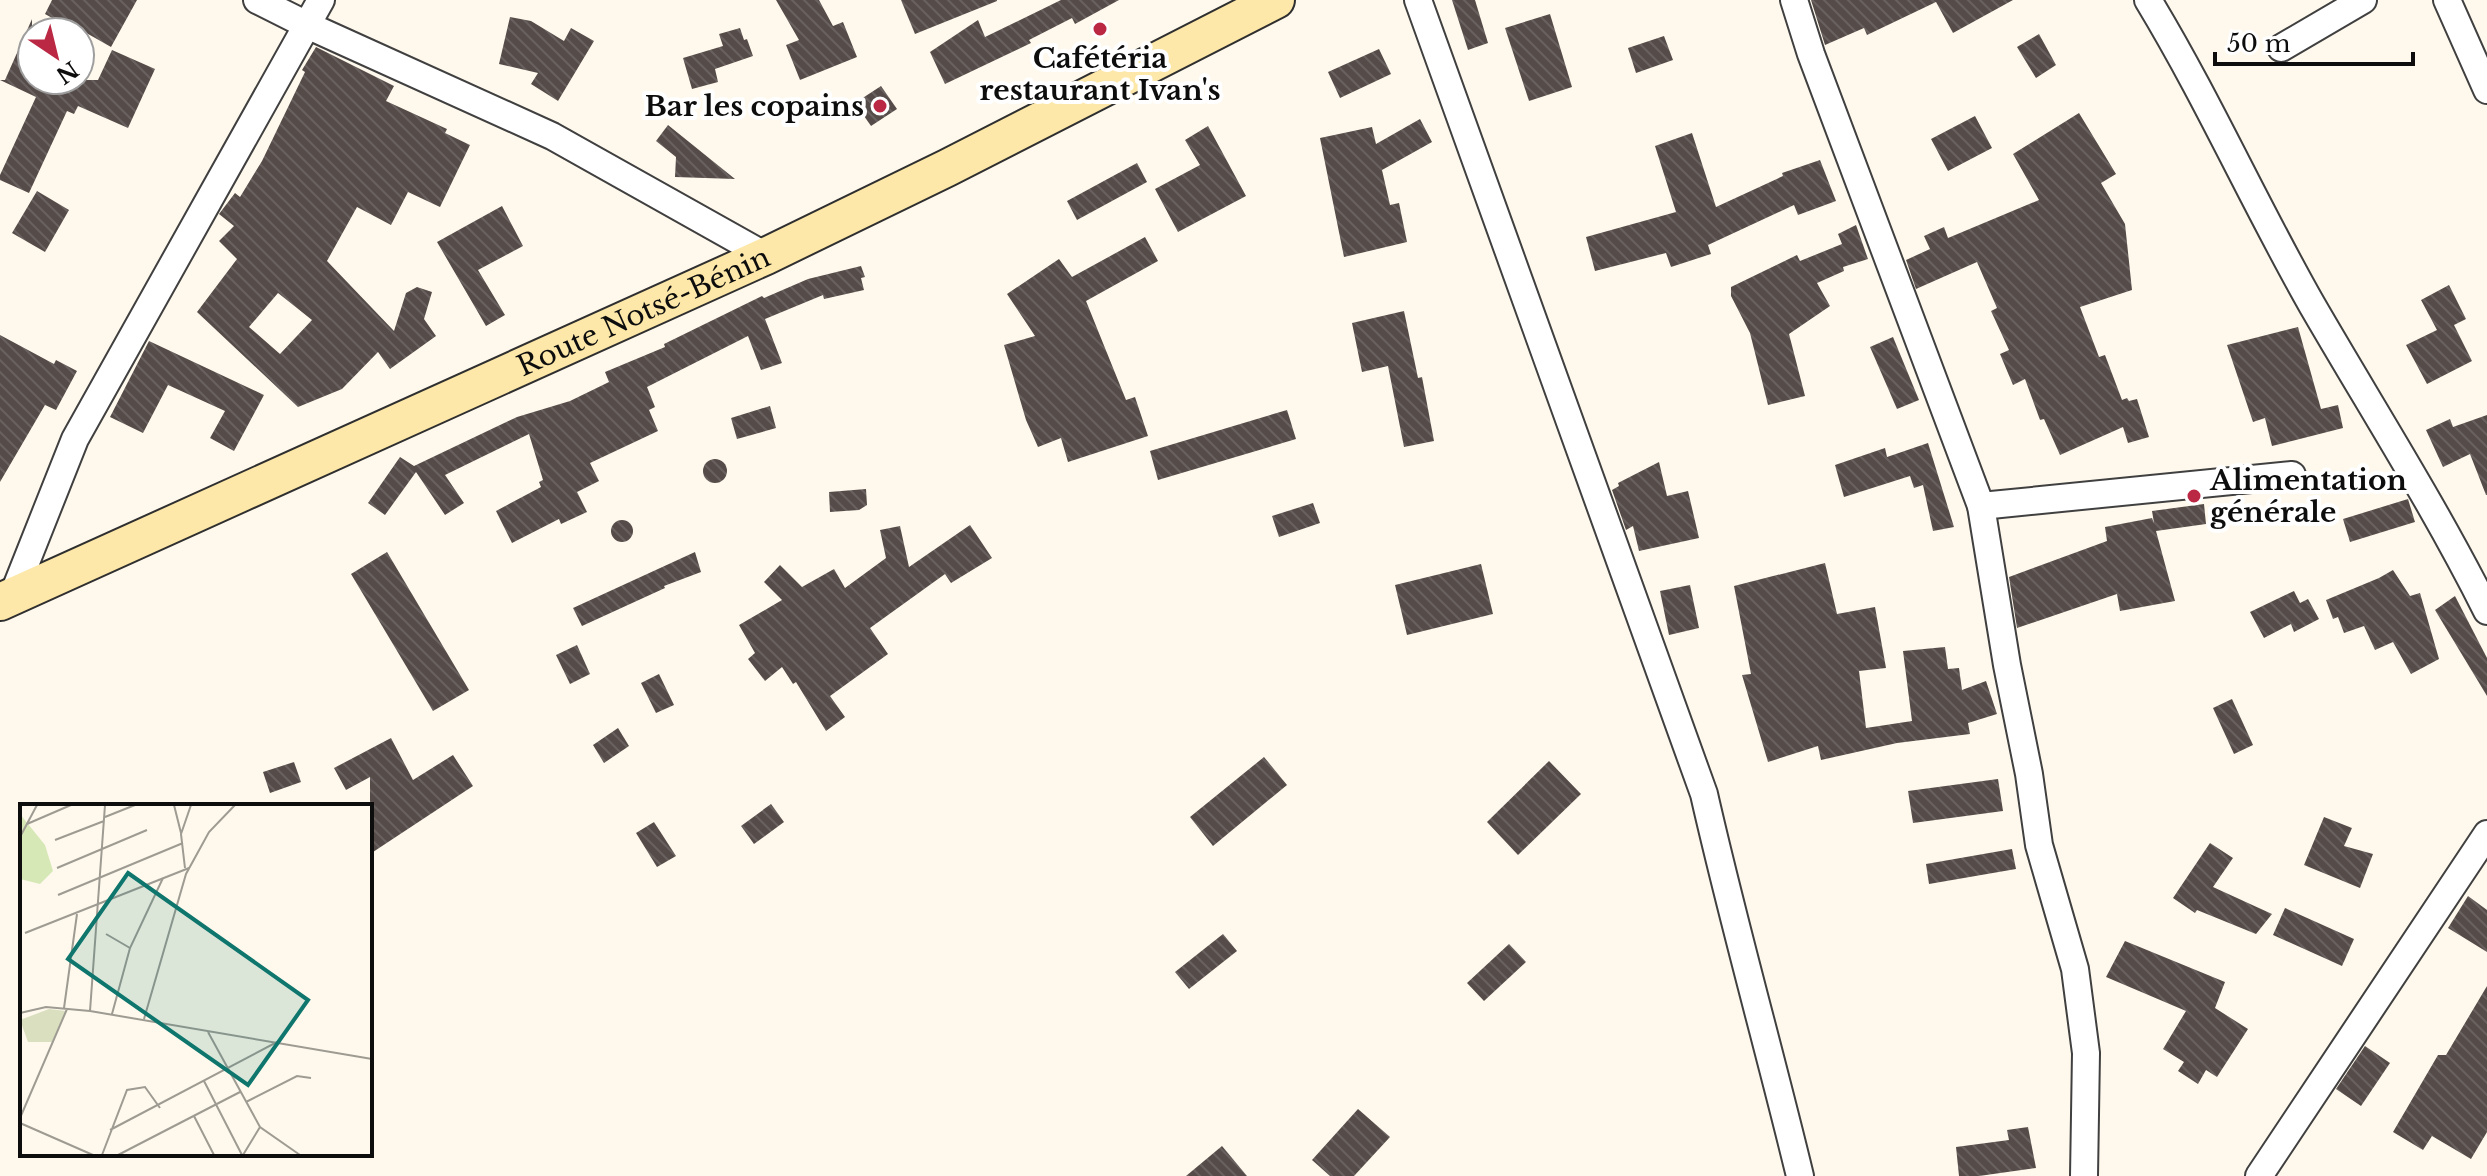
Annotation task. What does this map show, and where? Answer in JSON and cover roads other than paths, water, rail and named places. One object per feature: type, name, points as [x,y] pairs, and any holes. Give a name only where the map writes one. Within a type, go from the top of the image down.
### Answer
[{"type":"main road","name":"Route Notsé-Bénin","points":[[6,598],[766,256],[947,168],[1276,0]]},
{"type":"street","points":[[257,0],[552,136],[766,256]]},
{"type":"street","points":[[6,598],[75,439],[321,0]]},
{"type":"street","points":[[1418,0],[1704,794],[1732,918],[1765,1030],[1800,1176]]},
{"type":"street","points":[[1794,0],[1811,54],[1981,506],[2039,845],[2075,969],[2086,1053],[2084,1176]]},
{"type":"street","points":[[2148,0],[2180,53],[2311,302],[2449,534],[2487,611]]},
{"type":"street","points":[[2281,48],[2363,0]]},
{"type":"street","points":[[2447,0],[2487,90]]},
{"type":"street","points":[[1981,506],[2292,475]]},
{"type":"street","points":[[2259,1176],[2487,834]]},
{"type":"place","name":"Cafétéria restaurant Ivan's","points":[[1100,29]]},
{"type":"place","name":"Bar les copains","points":[[880,106]]},
{"type":"place","name":"Alimentation générale","points":[[2194,496]]}]
